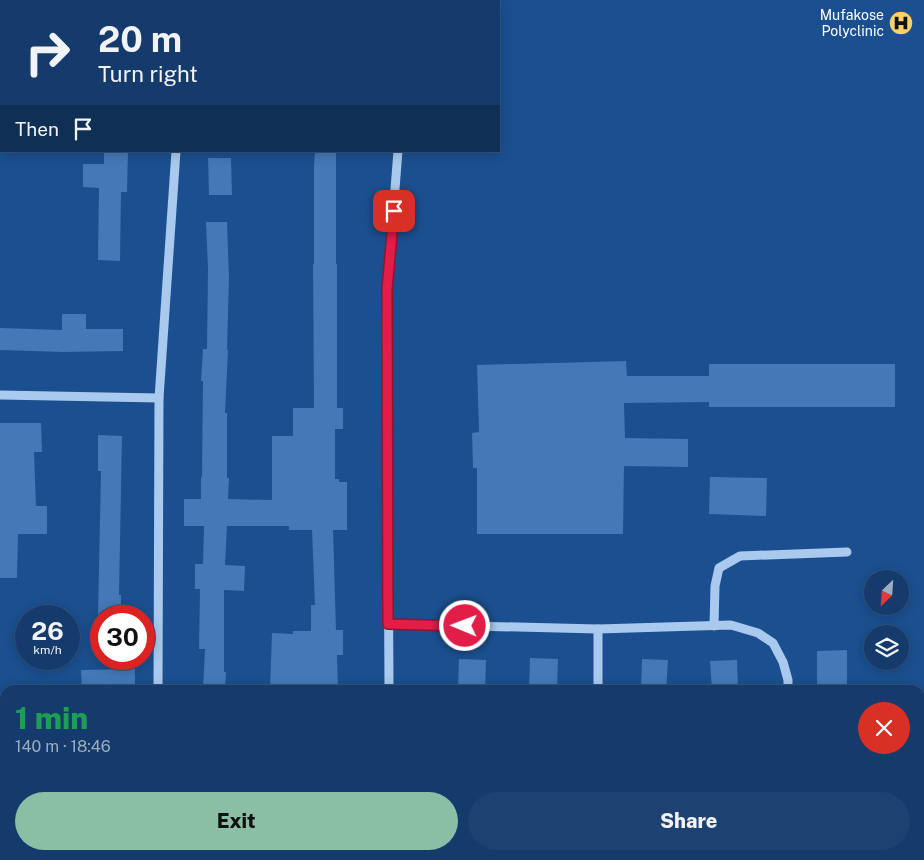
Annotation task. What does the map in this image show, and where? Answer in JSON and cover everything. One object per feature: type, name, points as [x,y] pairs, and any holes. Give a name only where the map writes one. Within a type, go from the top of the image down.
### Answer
[{"type":"street","points":[[158,685],[159,398],[176,152]]},
{"type":"street","points":[[389,685],[387,290],[398,152]]},
{"type":"street","points":[[0,395],[159,398]]},
{"type":"street","points":[[714,626],[715,586],[719,568],[740,556],[846,552]]},
{"type":"street","points":[[388,624],[598,629],[731,625],[758,633],[773,643],[783,662],[788,685]]},
{"type":"street","points":[[598,629],[598,685]]},
{"type":"building","points":[[104,152],[128,152],[127,192],[121,192],[120,261],[98,260],[99,188],[83,187],[83,164],[104,164]]},
{"type":"building","points":[[315,152],[336,152],[337,408],[343,408],[343,429],[335,429],[335,479],[339,479],[339,482],[347,482],[347,530],[333,530],[336,630],[343,630],[343,655],[337,655],[338,685],[270,685],[272,633],[293,634],[293,631],[311,631],[311,605],[315,605],[312,530],[289,530],[289,526],[227,526],[225,565],[245,566],[244,591],[224,590],[225,685],[203,685],[205,649],[199,649],[200,589],[195,589],[195,564],[203,564],[204,526],[184,526],[184,499],[201,499],[203,381],[201,381],[203,349],[207,349],[208,269],[206,222],[227,222],[229,278],[225,413],[227,413],[228,499],[272,500],[272,436],[293,436],[293,408],[314,408]]},
{"type":"building","points":[[208,158],[231,158],[232,195],[209,195]]},
{"type":"building","points":[[62,314],[86,314],[86,329],[123,329],[123,351],[0,350],[0,328],[62,330]]},
{"type":"building","points":[[626,361],[627,376],[709,376],[709,364],[895,364],[895,407],[709,407],[709,402],[624,403],[625,438],[688,439],[688,467],[624,466],[623,534],[477,534],[477,468],[473,468],[472,433],[479,432],[477,365]]},
{"type":"building","points":[[0,423],[41,423],[42,452],[34,452],[36,506],[47,506],[47,534],[18,534],[17,578],[0,578]]},
{"type":"building","points":[[98,435],[122,436],[119,595],[121,595],[121,605],[98,605],[101,471],[98,471]]},
{"type":"building","points":[[710,477],[767,478],[766,516],[709,514]]},
{"type":"building","points":[[847,650],[847,685],[817,685],[817,651]]},
{"type":"building","points":[[530,658],[558,659],[557,685],[529,685]]},
{"type":"building","points":[[459,659],[486,660],[485,685],[458,685]]},
{"type":"building","points":[[642,659],[668,660],[666,685],[641,685]]},
{"type":"building","points":[[737,660],[738,685],[712,685],[710,661]]},
{"type":"building","points":[[81,670],[135,670],[135,685],[82,685]]},
{"type":"place","name":"Mufakose Polyclinic","points":[[901,23]]},
{"type":"route","points":[[394,211],[387,290],[388,624],[465,626]]}]
